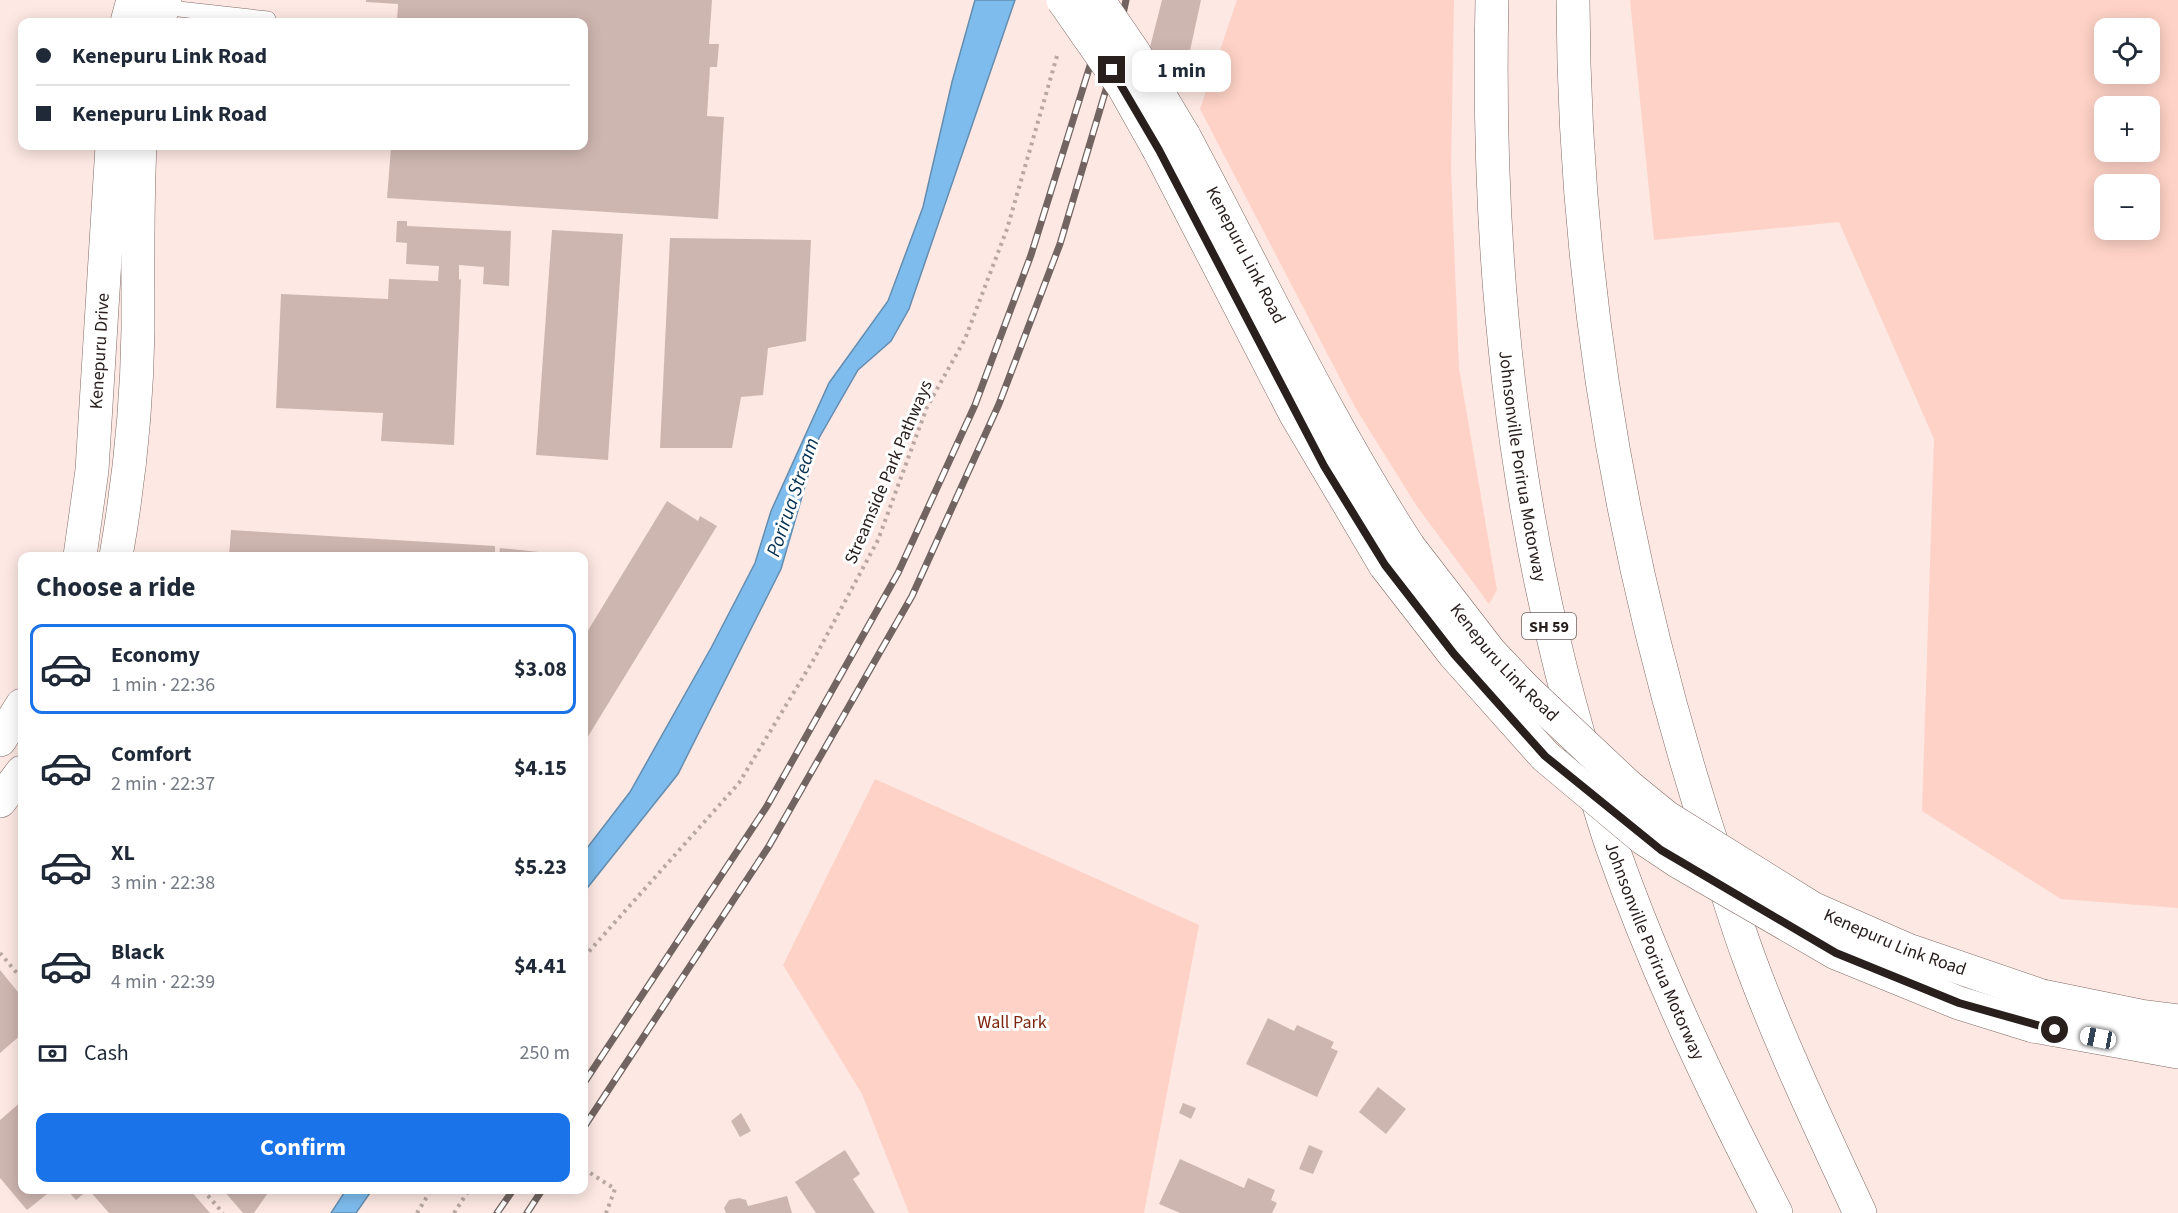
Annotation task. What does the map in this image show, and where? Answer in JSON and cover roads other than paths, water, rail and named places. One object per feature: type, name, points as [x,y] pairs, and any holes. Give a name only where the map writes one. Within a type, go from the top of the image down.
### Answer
[{"type":"main road","name":"Kenepuru Link Road","points":[[1063,0],[1123,86],[1172,143]]},
{"type":"main road","name":"Kenepuru Link Road","points":[[1098,0],[1133,51],[1172,143],[1295,413],[1397,556],[1454,654],[1545,756],[1643,838],[1699,874],[1836,953],[1959,1003],[2038,1011],[2140,1016],[2178,1021]]},
{"type":"main road","name":"Johnsonville Porirua Motorway","points":[[1492,0],[1490,133],[1497,275],[1522,489],[1560,676],[1612,848],[1624,879],[1702,1062],[1776,1213]]},
{"type":"main road","points":[[1573,0],[1578,150],[1588,272],[1600,369],[1625,519],[1651,638],[1684,759],[1748,956],[1789,1060],[1860,1213]]},
{"type":"main road","name":"Kenepuru Drive","points":[[80,552],[96,422],[112,150]]},
{"type":"main road","name":"Kenepuru Drive","points":[[117,552],[130,459],[138,330],[136,229],[140,150]]},
{"type":"main road","points":[[0,740],[18,711]]},
{"type":"main road","points":[[0,801],[18,777]]},
{"type":"main road","name":"Kenepuru Link Road","points":[[2038,1011],[2178,1052]]},
{"type":"lane","points":[[146,10],[254,18]]},
{"type":"water","name":"Porirua Stream","points":[[975,0],[1015,0],[909,309],[891,341],[858,370],[819,438],[781,569],[678,774],[588,887],[588,847],[630,792],[711,648],[755,563],[771,511],[829,383],[888,301],[923,207],[952,82]]},
{"type":"water","points":[[343,1194],[369,1194],[356,1213],[331,1213]]},
{"type":"railway","points":[[588,1077],[767,806],[898,573],[975,405],[1031,255],[1093,56],[1105,0]]},
{"type":"railway","points":[[588,1121],[769,846],[912,596],[999,404],[1060,244],[1110,76],[1126,0]]},
{"type":"railway","points":[[497,1213],[510,1194]]},
{"type":"railway","points":[[527,1213],[539,1194]]},
{"type":"park label","name":"Wall Park","points":[[1012,1022]]}]
